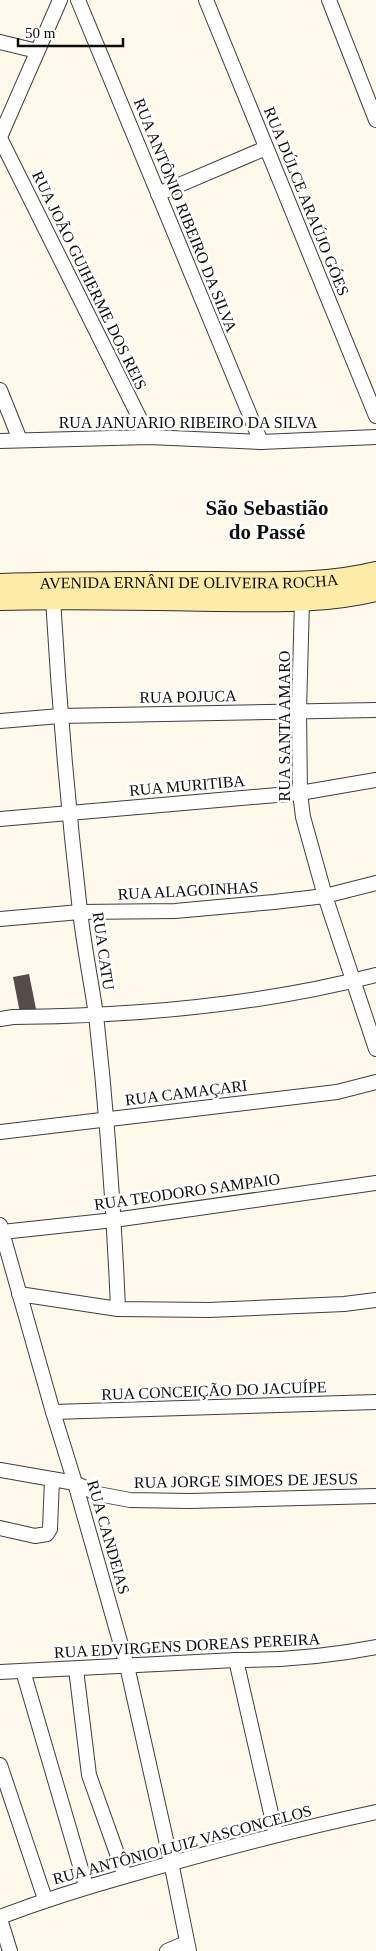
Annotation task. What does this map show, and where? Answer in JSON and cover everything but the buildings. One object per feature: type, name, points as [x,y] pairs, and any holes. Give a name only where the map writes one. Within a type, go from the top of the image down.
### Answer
[{"type":"main road","name":"AVENIDA ERNÂNI DE OLIVEIRA ROCHA","points":[[0,584],[53,582],[304,582],[350,578],[376,572]]},
{"type":"main road","name":"AVENIDA ERNÂNI DE OLIVEIRA ROCHA","points":[[0,600],[302,601],[360,595],[376,591]]},
{"type":"street","points":[[0,137],[60,0]]},
{"type":"street","name":"RUA ANTÔNIO RIBEIRO DA SILVA","points":[[78,0],[261,442]]},
{"type":"street","name":"RUA DÚLCE ARAÚJO GÓES","points":[[206,0],[376,416]]},
{"type":"street","points":[[329,0],[376,120]]},
{"type":"street","points":[[0,42],[37,51]]},
{"type":"street","name":"RUA JOÃO GUIHERME DOS REIS","points":[[0,137],[150,437]]},
{"type":"street","points":[[158,194],[266,148]]},
{"type":"street","points":[[0,390],[20,440]]},
{"type":"street","name":"RUA JANUARIO RIBEIRO DA SILVA","points":[[0,441],[150,437],[261,442],[376,436]]},
{"type":"street","name":"RUA CATU","points":[[53,599],[60,716],[80,912],[96,1015],[106,1119],[114,1220],[118,1309]]},
{"type":"street","name":"RUA SANTA AMARO","points":[[302,601],[299,711],[300,793],[303,817],[325,896],[376,1049]]},
{"type":"street","name":"RUA POJUCA","points":[[0,720],[60,716],[376,710]]},
{"type":"street","name":"RUA MURITIBA","points":[[0,818],[300,793],[376,780]]},
{"type":"street","name":"RUA ALAGOINHAS","points":[[0,920],[80,912],[175,910],[274,902],[325,896],[376,883]]},
{"type":"street","points":[[0,1019],[96,1015],[230,1004],[310,991],[376,976]]},
{"type":"street","name":"RUA CAMAÇARI","points":[[0,1132],[337,1092],[376,1082]]},
{"type":"street","name":"RUA TEODORO SAMPAIO","points":[[1,1228],[114,1220],[376,1183]]},
{"type":"street","name":"RUA CANDEIAS","points":[[1,1228],[52,1412],[75,1483],[127,1666],[171,1862],[187,1947]]},
{"type":"street","points":[[19,1294],[118,1309],[209,1310],[344,1304],[376,1300]]},
{"type":"street","name":"RUA CONCEIÇÃO DO JACUÍPE","points":[[52,1412],[376,1402]]},
{"type":"street","name":"RUA JORGE SIMOES DE JESUS","points":[[0,1470],[75,1483],[98,1494],[130,1500],[190,1501],[376,1496]]},
{"type":"street","points":[[0,1528],[34,1536],[47,1534],[50,1529],[52,1479]]},
{"type":"street","name":"RUA EDVIRGENS DOREAS PEREIRA","points":[[0,1672],[236,1660],[273,1660],[349,1652],[376,1647]]},
{"type":"street","points":[[236,1660],[276,1834]]},
{"type":"street","points":[[76,1669],[89,1775],[125,1876]]},
{"type":"street","points":[[23,1671],[86,1886]]},
{"type":"street","points":[[0,1765],[45,1899]]},
{"type":"street","name":"RUA ANTÔNIO LUIZ VASCONCELOS","points":[[0,1918],[45,1899],[171,1862],[276,1834],[376,1812]]},
{"type":"street","points":[[0,1918],[10,1951]]},
{"type":"street","points":[[167,1951],[187,1947]]},
{"type":"district","name":"São Sebastião do Passé","points":[[267,520]]}]
